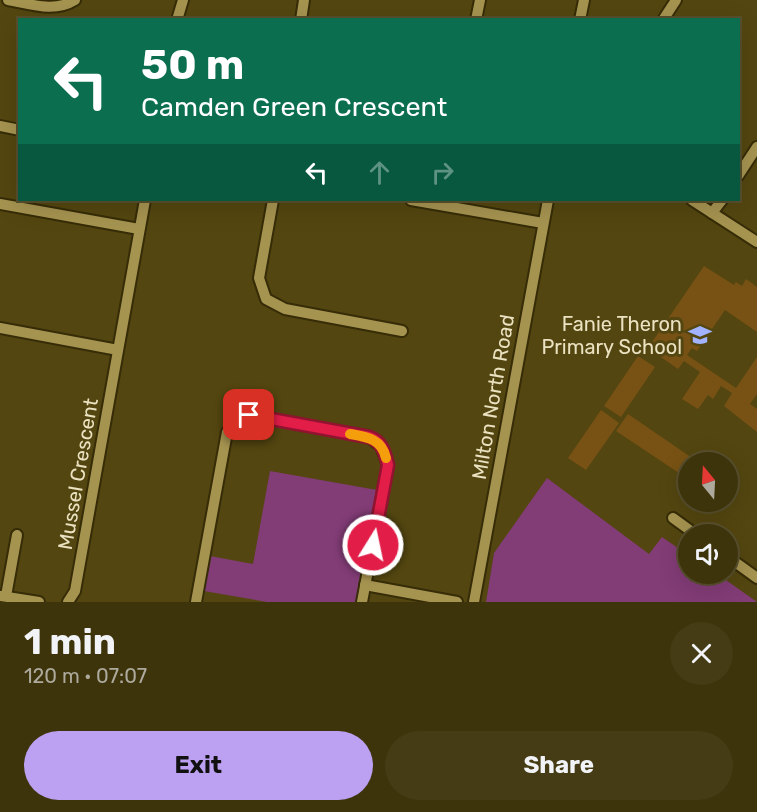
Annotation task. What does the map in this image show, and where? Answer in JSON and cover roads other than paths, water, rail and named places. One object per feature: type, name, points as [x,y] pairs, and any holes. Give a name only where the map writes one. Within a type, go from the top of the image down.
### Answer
[{"type":"street","points":[[8,0],[49,8],[62,7],[75,0]]},
{"type":"street","points":[[178,18],[183,0]]},
{"type":"street","points":[[301,18],[304,0]]},
{"type":"street","points":[[476,18],[480,0]]},
{"type":"street","points":[[580,18],[584,0]]},
{"type":"street","points":[[664,18],[676,0]]},
{"type":"street","points":[[0,126],[18,130]]},
{"type":"street","points":[[740,173],[757,147]]},
{"type":"street","name":"Mussel Crescent","points":[[68,602],[75,591],[144,201]]},
{"type":"street","points":[[273,201],[259,278],[266,299],[285,309],[402,332]]},
{"type":"street","points":[[417,201],[543,223]]},
{"type":"street","name":"Milton North Road","points":[[474,602],[548,201]]},
{"type":"street","points":[[694,201],[757,242]]},
{"type":"street","points":[[712,213],[721,201]]},
{"type":"street","points":[[0,204],[139,229]]},
{"type":"street","points":[[0,328],[118,350]]},
{"type":"street","points":[[196,602],[227,432],[235,422],[249,415],[369,437],[381,446],[388,465],[362,602]]},
{"type":"street","points":[[673,518],[681,524]]},
{"type":"street","points":[[17,536],[3,596],[39,602]]},
{"type":"street","points":[[738,564],[757,578]]},
{"type":"street","points":[[365,585],[458,602]]},
{"type":"place","name":"Fanie Theron Primary School","points":[[700,335]]}]
